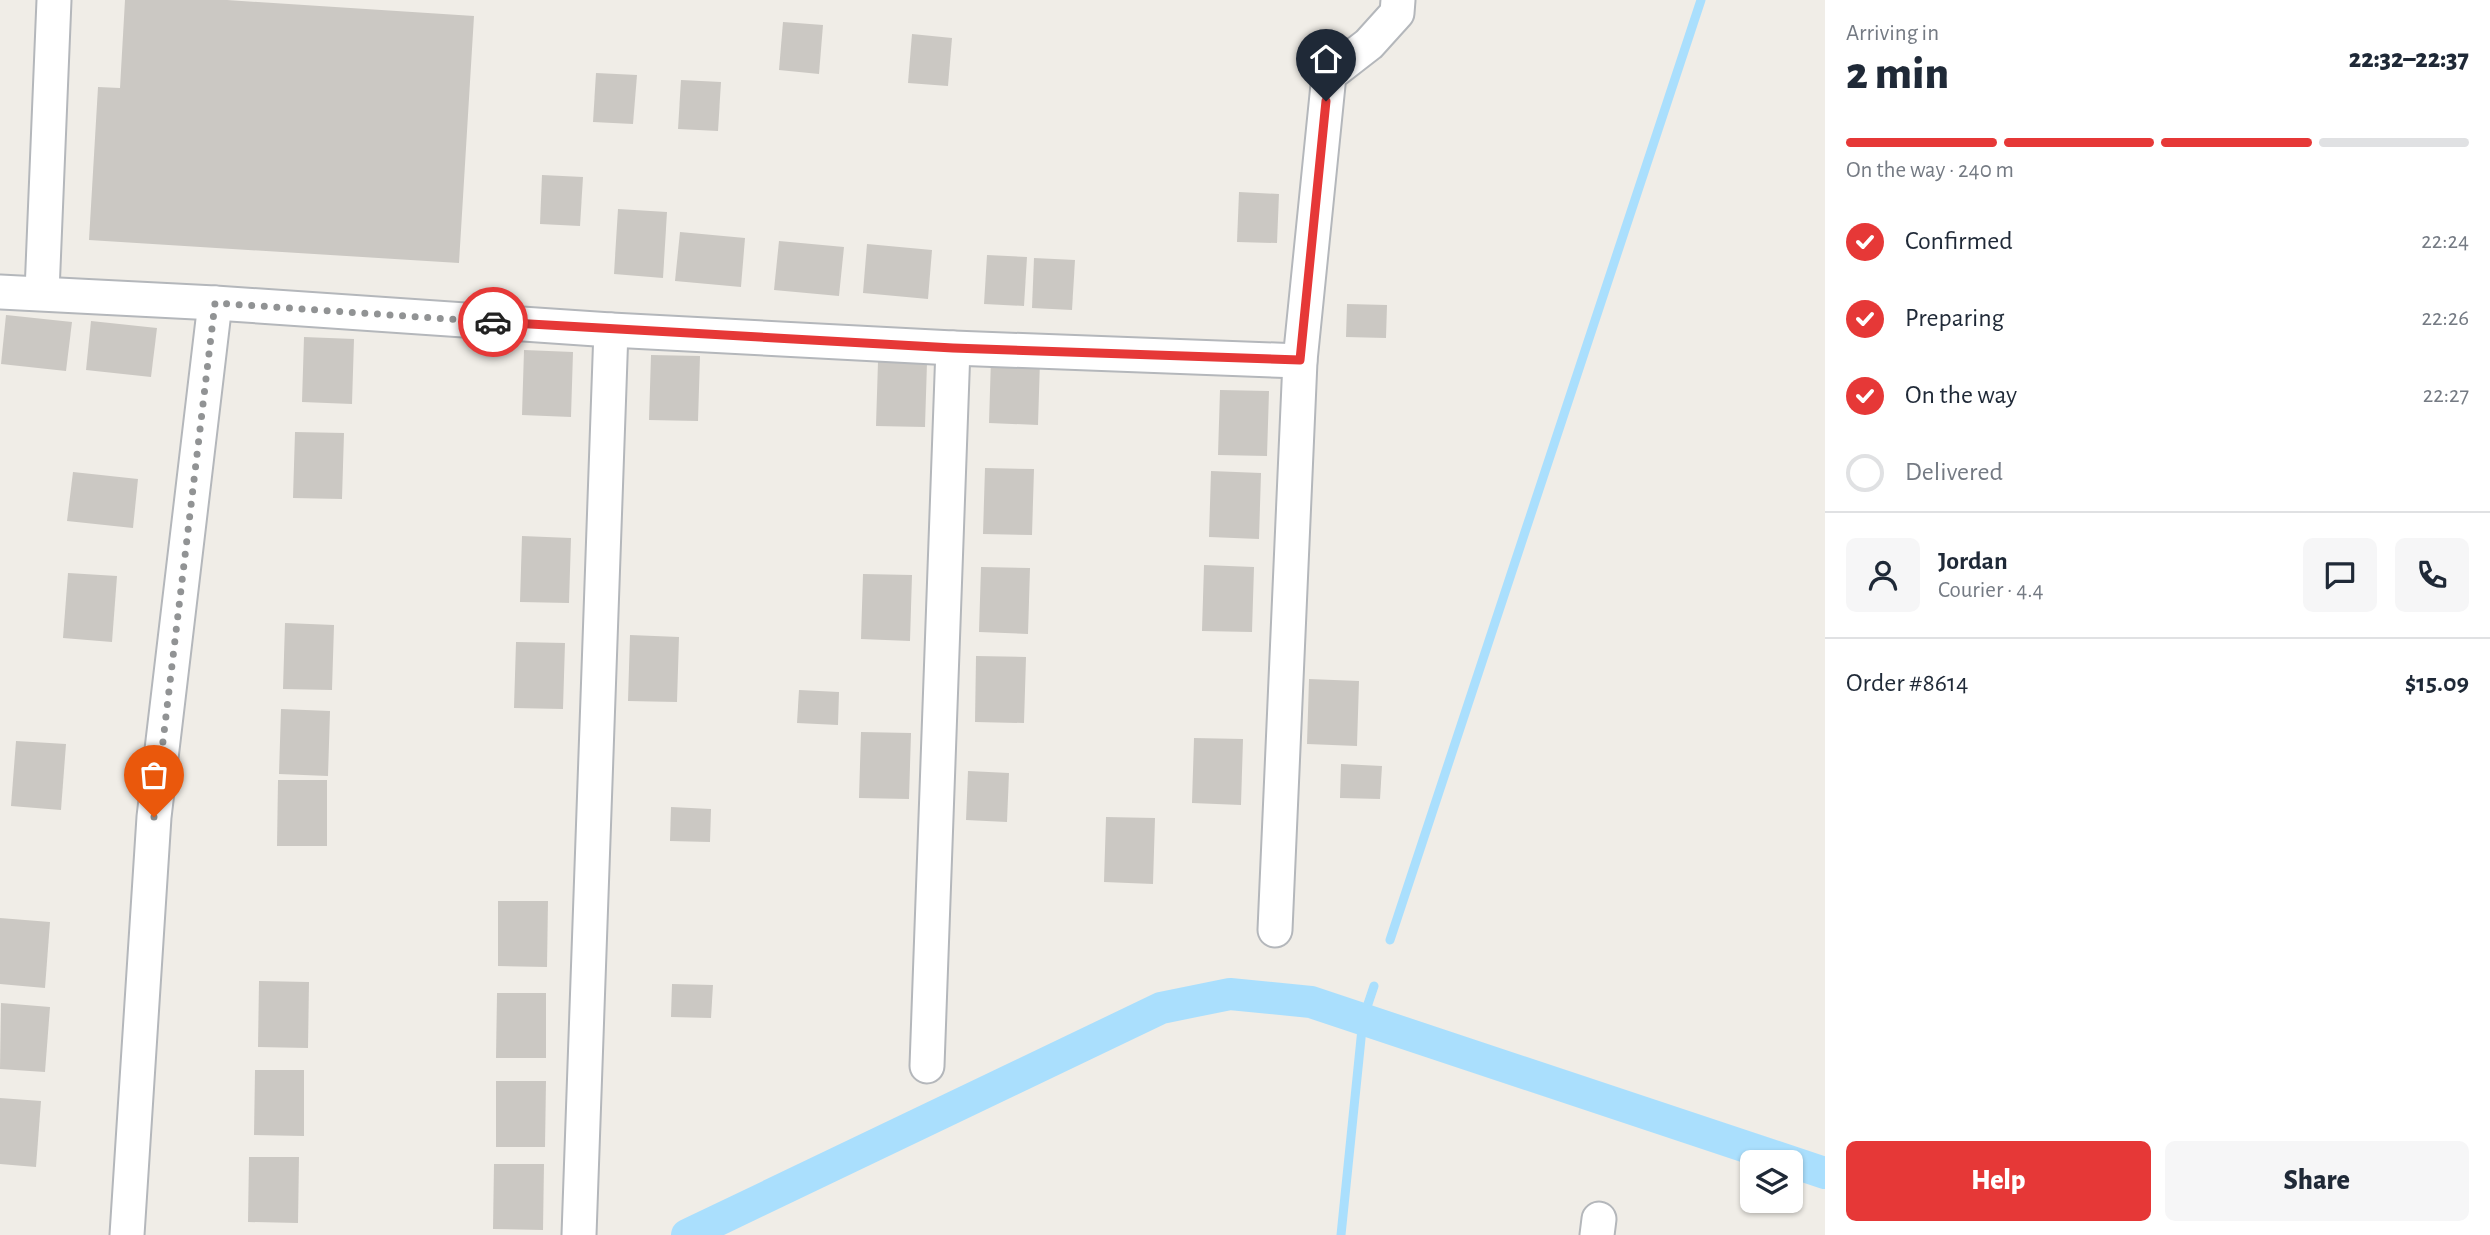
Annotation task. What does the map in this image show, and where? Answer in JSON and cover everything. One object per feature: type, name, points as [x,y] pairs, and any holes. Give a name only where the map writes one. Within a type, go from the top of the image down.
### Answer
[{"type":"street","points":[[42,292],[54,0]]},
{"type":"street","points":[[1275,930],[1300,360],[1329,75],[1369,44],[1397,13],[1398,0]]},
{"type":"street","points":[[0,292],[42,292],[611,330],[953,348],[1300,360]]},
{"type":"street","points":[[127,1235],[154,817],[215,303]]},
{"type":"street","points":[[579,1235],[611,330]]},
{"type":"street","points":[[927,1066],[953,348]]},
{"type":"building","points":[[125,0],[227,0],[474,16],[459,263],[89,240],[98,87],[120,88]]},
{"type":"building","points":[[783,22],[823,25],[819,74],[779,70]]},
{"type":"building","points":[[912,34],[952,38],[948,86],[908,83]]},
{"type":"building","points":[[596,73],[637,75],[633,124],[593,122]]},
{"type":"building","points":[[681,80],[721,82],[718,131],[678,129]]},
{"type":"building","points":[[542,175],[583,177],[580,226],[540,224]]},
{"type":"building","points":[[1239,192],[1279,194],[1277,243],[1237,242]]},
{"type":"building","points":[[618,209],[667,212],[663,278],[614,274]]},
{"type":"building","points":[[680,232],[745,238],[741,287],[675,281]]},
{"type":"building","points":[[779,241],[844,247],[839,296],[774,290]]},
{"type":"building","points":[[867,244],[932,250],[928,299],[863,293]]},
{"type":"building","points":[[987,255],[1027,257],[1024,306],[984,304]]},
{"type":"building","points":[[1034,258],[1075,260],[1072,310],[1032,308]]},
{"type":"building","points":[[1347,304],[1387,305],[1386,338],[1346,337]]},
{"type":"building","points":[[6,315],[72,322],[66,371],[1,364]]},
{"type":"building","points":[[91,321],[157,328],[151,377],[86,370]]},
{"type":"building","points":[[304,337],[354,339],[352,404],[302,402]]},
{"type":"building","points":[[524,350],[573,352],[571,417],[522,415]]},
{"type":"building","points":[[651,355],[700,356],[698,421],[649,420]]},
{"type":"building","points":[[991,358],[1040,360],[1038,425],[989,423]]},
{"type":"building","points":[[878,361],[927,362],[925,427],[876,426]]},
{"type":"building","points":[[1220,390],[1269,391],[1267,456],[1218,455]]},
{"type":"building","points":[[295,432],[344,433],[342,499],[293,498]]},
{"type":"building","points":[[985,468],[1034,469],[1032,535],[983,534]]},
{"type":"building","points":[[1211,471],[1261,473],[1259,539],[1209,537]]},
{"type":"building","points":[[73,472],[138,479],[133,528],[67,521]]},
{"type":"building","points":[[522,536],[571,538],[569,603],[520,602]]},
{"type":"building","points":[[1204,565],[1254,567],[1252,632],[1202,631]]},
{"type":"building","points":[[981,567],[1030,568],[1028,634],[979,632]]},
{"type":"building","points":[[68,573],[117,576],[112,642],[63,638]]},
{"type":"building","points":[[863,574],[912,575],[910,641],[861,639]]},
{"type":"building","points":[[285,623],[334,625],[332,690],[283,689]]},
{"type":"building","points":[[630,635],[679,637],[677,702],[628,701]]},
{"type":"building","points":[[516,642],[565,643],[563,709],[514,708]]},
{"type":"building","points":[[976,656],[1026,657],[1024,723],[975,722]]},
{"type":"building","points":[[1309,679],[1359,681],[1357,746],[1307,744]]},
{"type":"building","points":[[799,690],[839,692],[838,725],[797,723]]},
{"type":"building","points":[[281,709],[330,711],[328,776],[279,774]]},
{"type":"building","points":[[861,732],[911,733],[909,799],[859,798]]},
{"type":"building","points":[[1194,738],[1243,739],[1241,805],[1192,803]]},
{"type":"building","points":[[16,741],[66,744],[61,810],[11,806]]},
{"type":"building","points":[[1341,764],[1382,766],[1380,799],[1340,798]]},
{"type":"building","points":[[968,771],[1009,773],[1007,822],[966,820]]},
{"type":"building","points":[[278,780],[327,780],[327,846],[277,846]]},
{"type":"building","points":[[671,807],[711,809],[710,842],[670,841]]},
{"type":"building","points":[[1106,817],[1155,818],[1153,884],[1104,882]]},
{"type":"building","points":[[498,901],[548,901],[547,967],[498,966]]},
{"type":"building","points":[[0,918],[50,922],[45,988],[0,984]]},
{"type":"building","points":[[259,981],[309,982],[308,1048],[258,1047]]},
{"type":"building","points":[[672,984],[713,985],[711,1018],[671,1017]]},
{"type":"building","points":[[497,993],[546,993],[546,1058],[496,1058]]},
{"type":"building","points":[[1,1003],[50,1007],[45,1072],[0,1069]]},
{"type":"building","points":[[255,1070],[304,1070],[304,1136],[254,1135]]},
{"type":"building","points":[[496,1081],[546,1081],[545,1147],[496,1147]]},
{"type":"building","points":[[0,1098],[41,1101],[36,1167],[0,1164]]},
{"type":"building","points":[[249,1157],[299,1157],[298,1223],[248,1222]]},
{"type":"building","points":[[494,1164],[544,1164],[543,1230],[493,1229]]},
{"type":"waterway","points":[[1390,940],[1701,0]]},
{"type":"waterway","points":[[1341,1235],[1363,1019],[1374,986]]},
{"type":"waterway","points":[[687,1235],[1161,1008],[1230,994],[1311,1002],[1825,1173]]},
{"type":"way so far","points":[[154,817],[215,303],[493,322]]},
{"type":"route","points":[[493,322],[953,348],[1300,360],[1326,101]]}]
